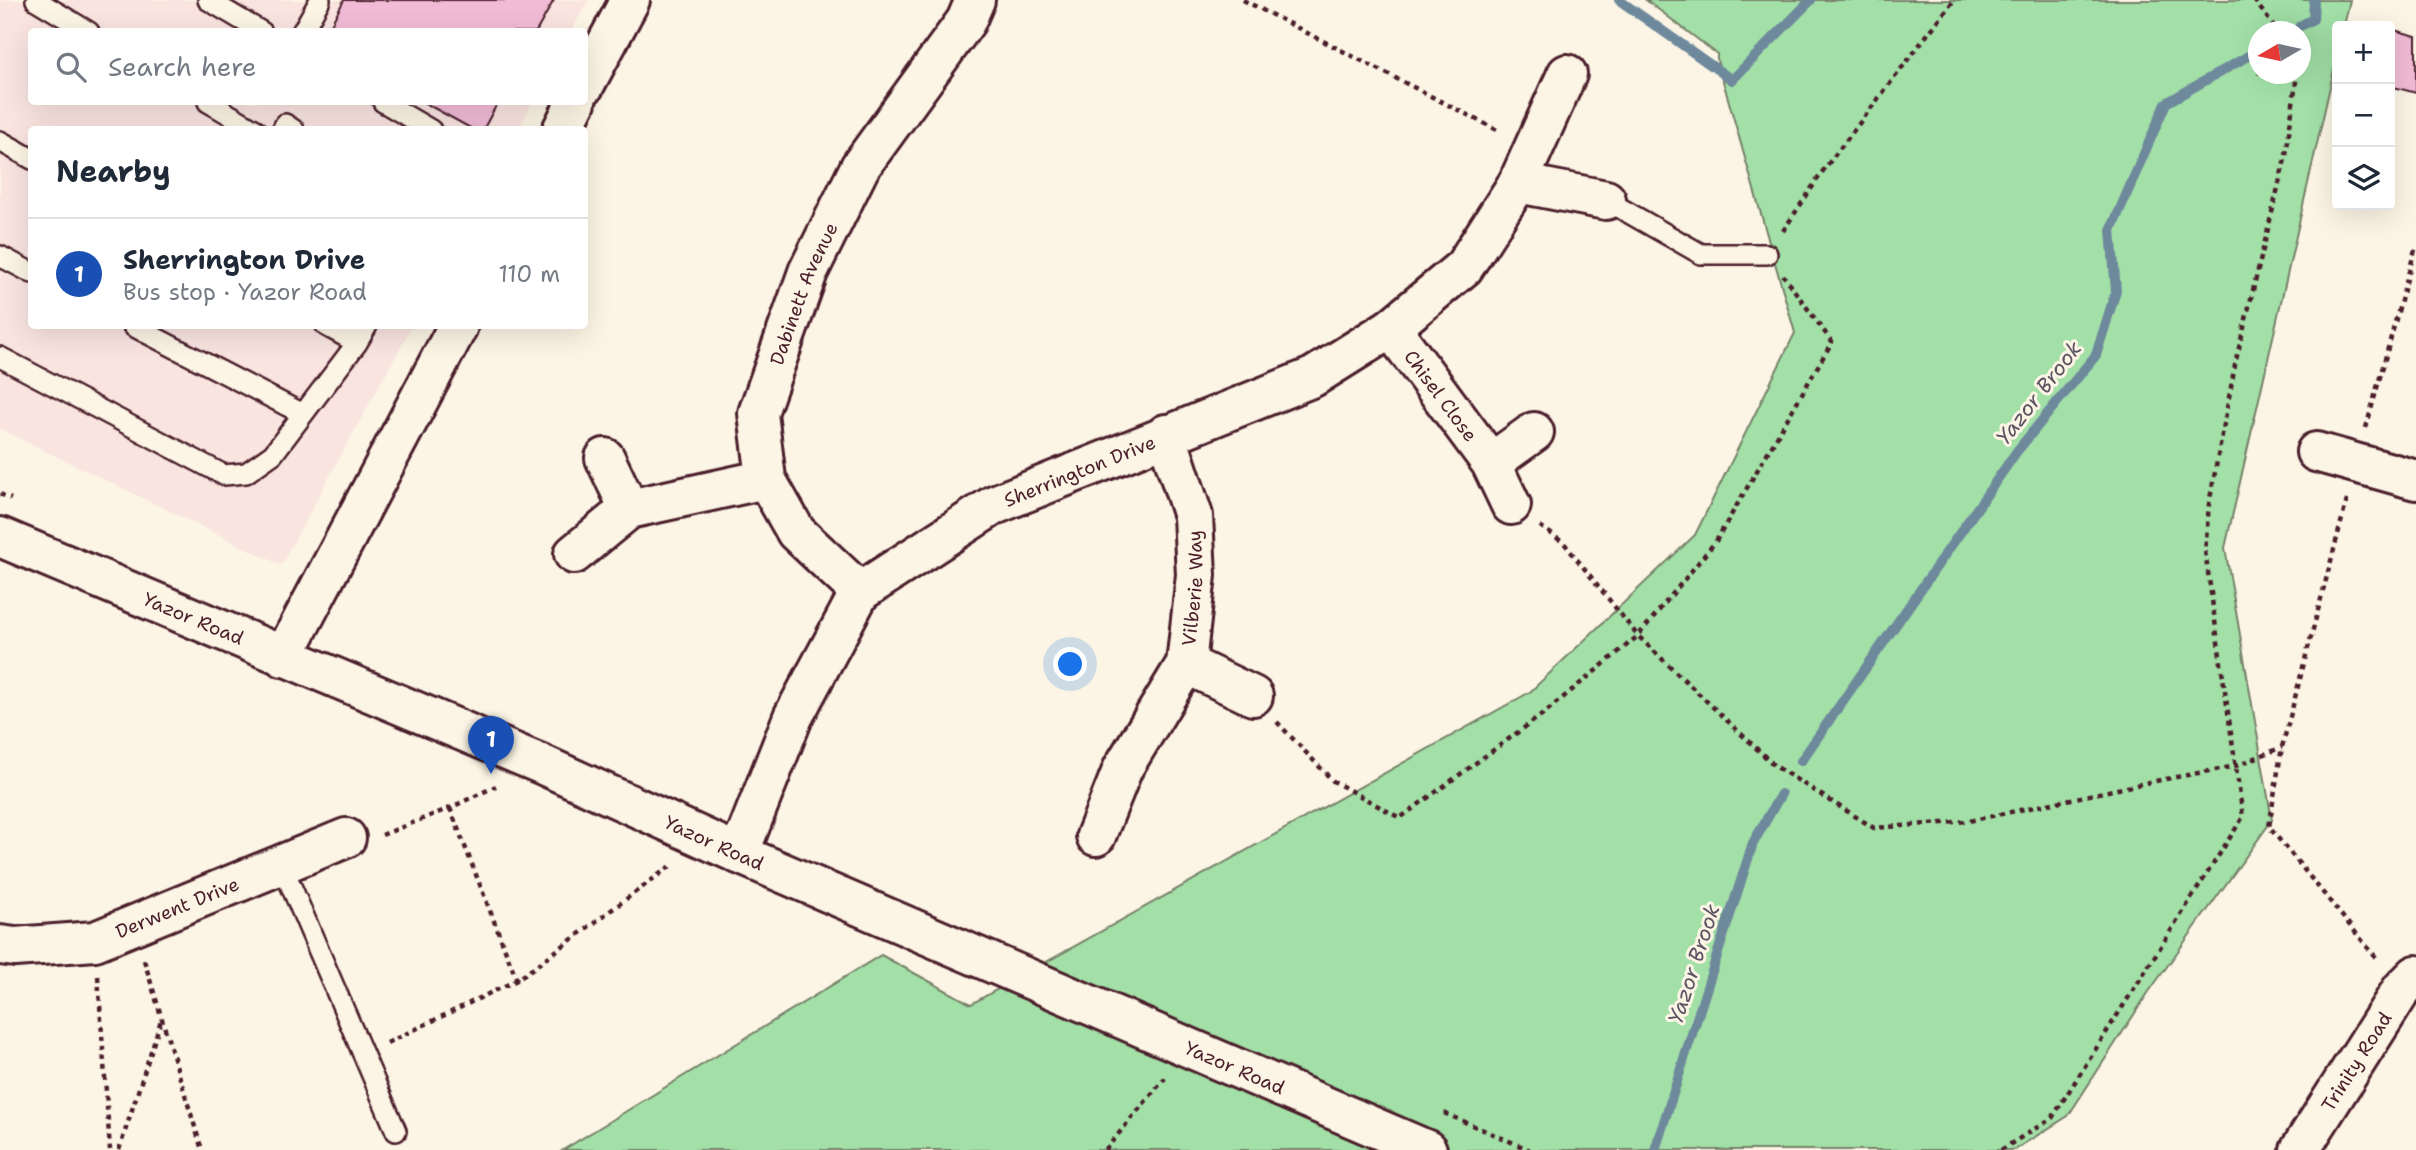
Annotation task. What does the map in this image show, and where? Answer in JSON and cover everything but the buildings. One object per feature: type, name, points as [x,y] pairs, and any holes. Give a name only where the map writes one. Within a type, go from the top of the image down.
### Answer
[{"type":"street","points":[[588,79],[630,0]]},
{"type":"street","name":"Dabinett Avenue","points":[[859,592],[796,532],[766,480],[758,413],[808,272],[860,167],[966,21],[975,0]]},
{"type":"street","name":"Sherrington Drive","points":[[725,847],[859,592],[993,505],[1313,377],[1391,328],[1464,267],[1518,183],[1567,74]]},
{"type":"street","points":[[564,126],[574,105]]},
{"type":"street","points":[[1518,183],[1606,200]]},
{"type":"street","name":"Chisel Close","points":[[1391,328],[1491,463],[1511,505]]},
{"type":"street","points":[[283,657],[456,329]]},
{"type":"street","points":[[1491,463],[1534,432]]},
{"type":"street","name":"Vilberie Way","points":[[1096,836],[1123,768],[1186,664],[1196,575],[1193,516],[1166,434]]},
{"type":"street","points":[[2316,452],[2416,480]]},
{"type":"street","points":[[605,458],[629,509]]},
{"type":"street","points":[[574,554],[629,509],[766,480]]},
{"type":"street","name":"Yazor Road","points":[[0,537],[541,764],[725,847],[1427,1150]]},
{"type":"street","name":"Vilberie Way","points":[[1186,664],[1253,696]]},
{"type":"street","name":"Derwent Drive","points":[[0,945],[15,947],[95,941],[346,838]]},
{"type":"street","name":"Trinity Road","points":[[2300,1150],[2409,982]]},
{"type":"lane","points":[[36,0],[82,28]]},
{"type":"lane","points":[[208,0],[255,28]]},
{"type":"lane","points":[[304,28],[320,0]]},
{"type":"lane","points":[[213,105],[249,126]]},
{"type":"lane","points":[[388,105],[424,126]]},
{"type":"lane","points":[[0,141],[28,157]]},
{"type":"lane","points":[[1606,200],[1700,254],[1767,254]]},
{"type":"lane","points":[[0,256],[28,271]]},
{"type":"lane","points":[[139,329],[303,414]]},
{"type":"lane","points":[[331,329],[357,343]]},
{"type":"lane","points":[[0,357],[224,475],[246,473],[273,454],[365,329]]},
{"type":"lane","points":[[282,865],[396,1131]]},
{"type":"path","points":[[1243,0],[1534,148]]},
{"type":"path","points":[[1253,696],[1333,781],[1400,818],[1543,714],[1638,636],[1716,541],[1832,342],[1767,254],[1825,168],[1954,0]]},
{"type":"path","points":[[2254,0],[2269,21]]},
{"type":"path","points":[[2001,1150],[2052,1118],[2243,817],[2205,551],[2209,504],[2236,360],[2286,155],[2296,84]]},
{"type":"path","points":[[2409,982],[2269,827],[2282,747],[2416,246]]},
{"type":"path","points":[[1511,505],[1564,543],[1638,636],[1775,766],[1874,828],[1969,821],[2236,766],[2282,747]]},
{"type":"path","points":[[346,838],[350,848],[450,808],[541,764]]},
{"type":"path","points":[[450,808],[517,980]]},
{"type":"path","points":[[364,1055],[517,980],[664,870],[725,847]]},
{"type":"path","points":[[134,925],[202,1150]]},
{"type":"path","points":[[95,941],[110,1150]]},
{"type":"path","points":[[119,1150],[162,1017]]},
{"type":"path","points":[[1105,1150],[1190,1048]]},
{"type":"shaded area","points":[[0,0],[589,0],[573,28],[28,28],[28,105],[531,105],[520,126],[28,126],[28,329],[410,329],[281,565],[0,429]]},
{"type":"green space","points":[[1646,0],[2350,0],[2345,21],[2332,21],[2332,78],[2225,548],[2272,820],[2148,993],[2068,1116],[2014,1150],[563,1150],[881,955],[971,1004],[1530,692],[1695,535],[1795,333],[1717,54]]},
{"type":"waterway","points":[[1619,0],[1732,80],[1811,0]]},
{"type":"waterway","name":"Yazor Brook","points":[[2309,21],[2313,19],[2314,0]]},
{"type":"waterway","name":"Yazor Brook","points":[[1801,761],[2017,451],[2096,355],[2116,291],[2111,230],[2166,103],[2248,56]]},
{"type":"waterway","name":"Yazor Brook","points":[[1655,1150],[1753,843],[1781,794]]},
{"type":"place","name":"Sherrington Drive","points":[[491,774]]}]
